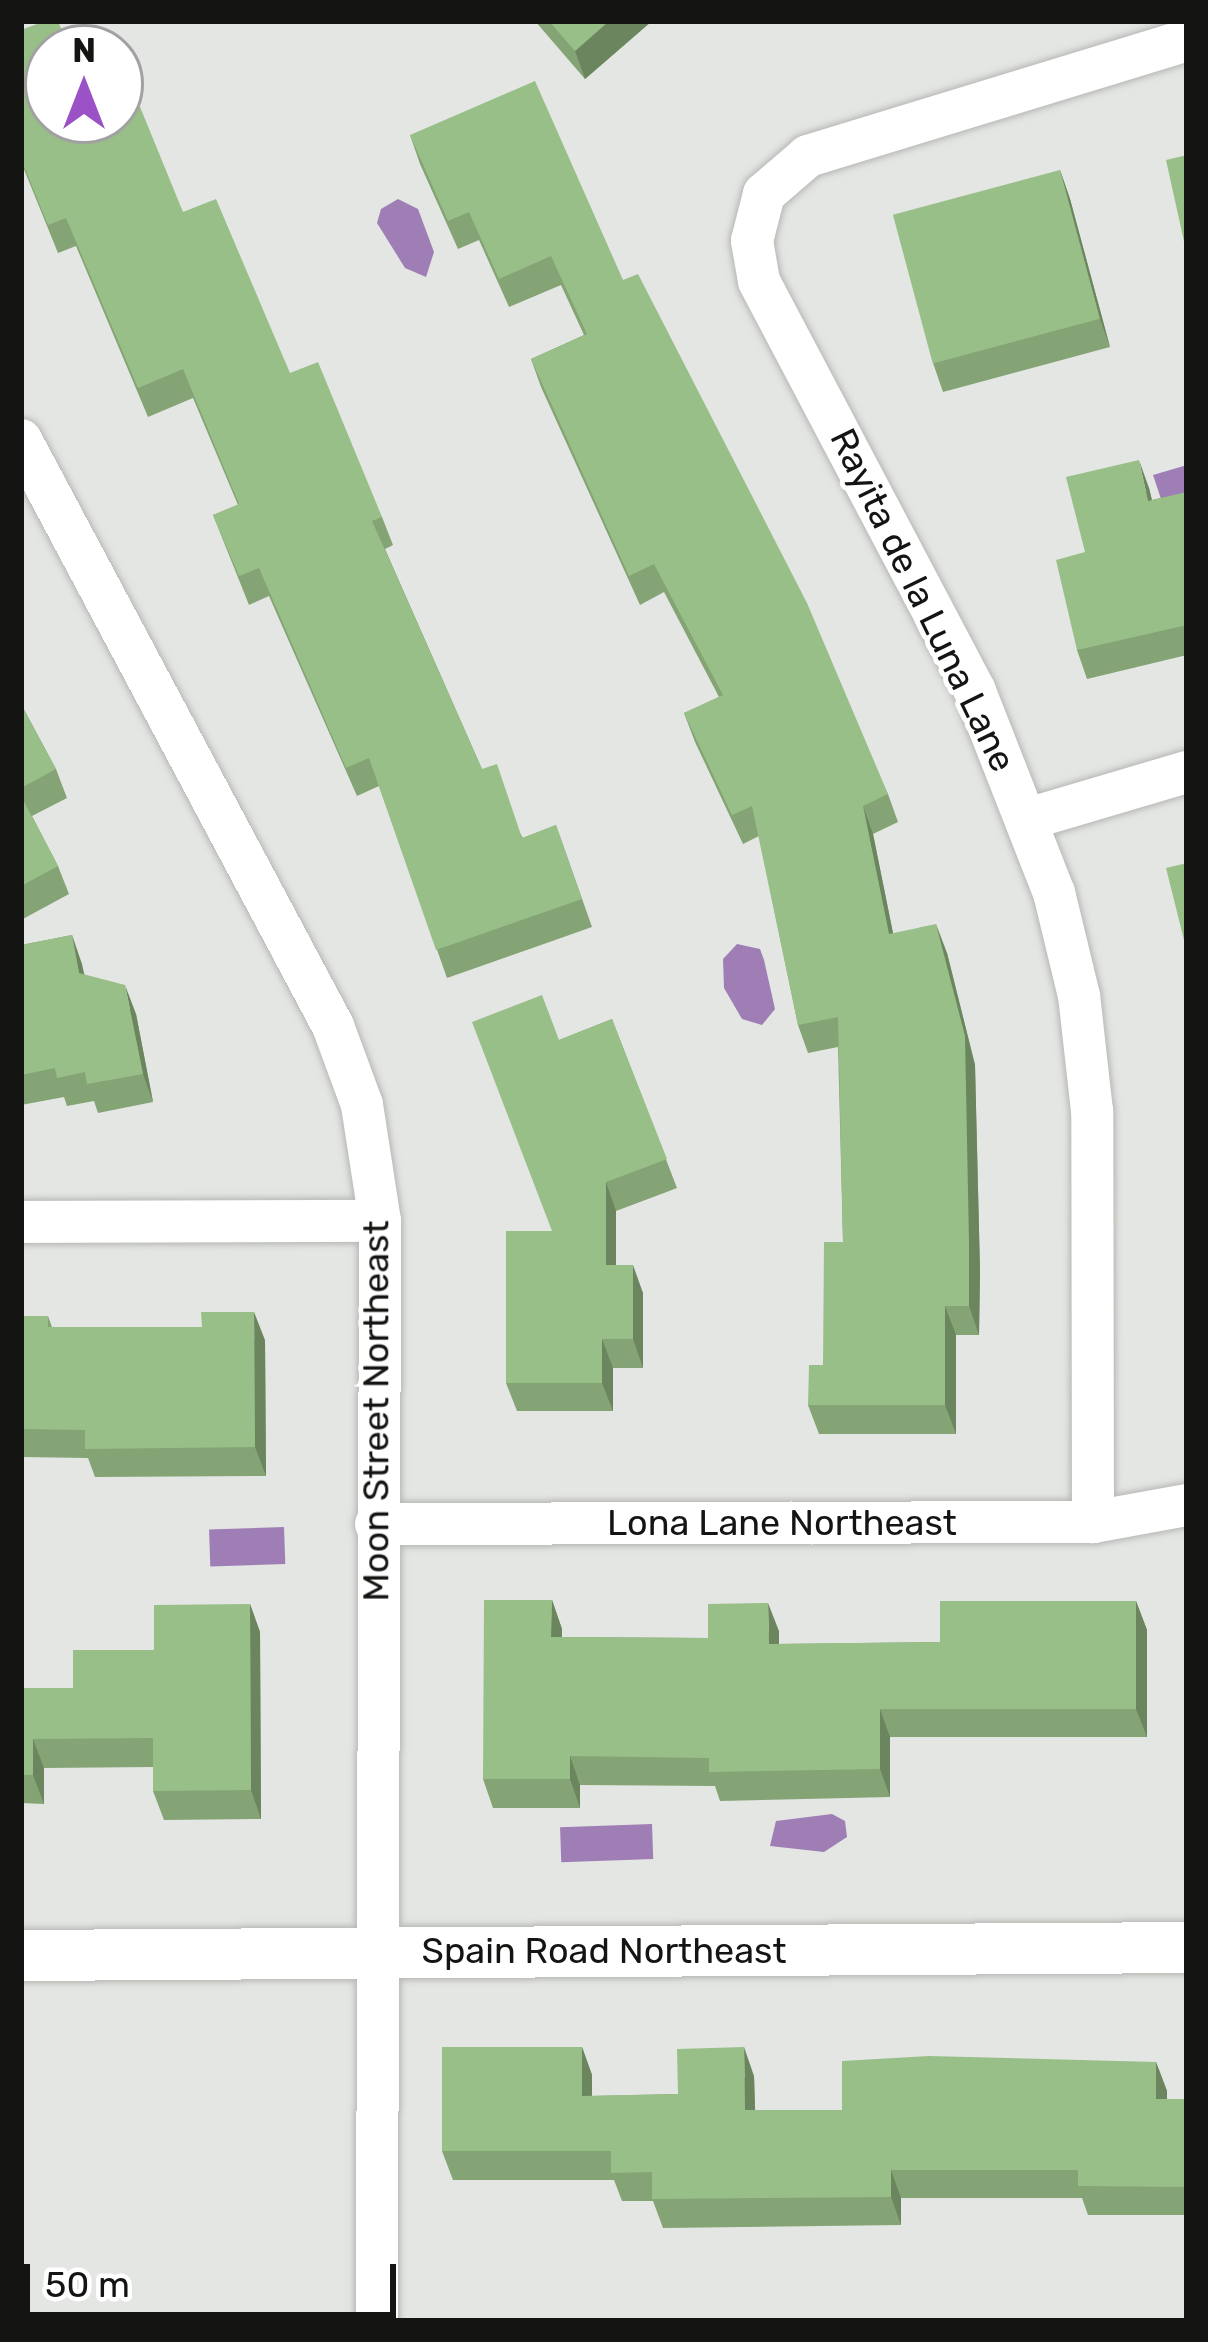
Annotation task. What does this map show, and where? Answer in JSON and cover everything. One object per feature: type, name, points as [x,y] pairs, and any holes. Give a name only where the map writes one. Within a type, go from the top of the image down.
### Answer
[{"type":"street","name":"Rayita de la Luna Lane","points":[[1093,1522],[1092,1111],[1079,997],[1028,819],[975,691],[759,281],[752,241],[764,194],[808,156],[1187,40]]},
{"type":"street","name":"Moon Street Northeast","points":[[21,440],[333,1026],[362,1105],[380,1221],[373,1952],[377,2321]]},
{"type":"street","points":[[1028,819],[1187,772]]},
{"type":"street","points":[[21,1222],[380,1221]]},
{"type":"street","name":"Lona Lane Northeast","points":[[376,1524],[1093,1522],[1187,1505]]},
{"type":"street","name":"Spain Road Northeast","points":[[21,1954],[1187,1947]]},
{"type":"shaded area","points":[[398,199],[418,209],[434,252],[426,277],[405,268],[377,223],[381,209]]},
{"type":"shaded area","points":[[1187,465],[1187,514],[1168,520],[1153,475]]},
{"type":"shaded area","points":[[737,944],[760,949],[764,960],[775,1009],[762,1025],[742,1019],[724,988],[723,959]]},
{"type":"shaded area","points":[[284,1527],[285,1564],[210,1567],[209,1530]]},
{"type":"shaded area","points":[[832,1814],[845,1821],[847,1837],[824,1852],[770,1846],[776,1821]]},
{"type":"shaded area","points":[[652,1824],[653,1859],[561,1862],[560,1827]]},
{"type":"building","points":[[549,21],[609,21],[575,51]]},
{"type":"building","points":[[21,30],[24,144],[144,144],[144,117],[183,212],[216,199],[290,373],[318,362],[382,517],[372,521],[482,769],[497,764],[522,838],[556,825],[582,899],[436,950],[369,758],[346,768],[259,568],[239,576],[213,515],[239,504],[183,369],[138,388],[66,218],[48,225],[21,159]]},
{"type":"building","points":[[535,81],[623,280],[638,274],[807,603],[888,794],[863,806],[889,934],[936,924],[965,1036],[969,1243],[969,1306],[945,1306],[945,1405],[808,1405],[809,1365],[823,1365],[824,1242],[843,1242],[838,1017],[798,1025],[752,806],[732,815],[684,713],[723,695],[654,564],[629,576],[531,359],[587,334],[551,256],[499,279],[469,212],[448,221],[410,135]]},
{"type":"building","points":[[1187,155],[1187,255],[1166,160]]},
{"type":"building","points":[[1060,170],[1100,319],[933,364],[893,215]]},
{"type":"building","points":[[1139,460],[1148,501],[1187,492],[1187,625],[1077,650],[1056,560],[1085,552],[1066,477]]},
{"type":"building","points":[[21,704],[56,769],[21,788]]},
{"type":"building","points":[[21,796],[58,866],[21,886]]},
{"type":"building","points":[[1187,863],[1187,952],[1166,868]]},
{"type":"building","points":[[72,935],[79,973],[125,985],[143,1074],[87,1084],[85,1072],[57,1078],[55,1068],[21,1075],[21,945]]},
{"type":"building","points":[[542,995],[559,1040],[612,1019],[667,1159],[606,1182],[606,1265],[633,1265],[633,1339],[602,1339],[602,1383],[506,1383],[506,1231],[552,1231],[472,1022]]},
{"type":"building","points":[[201,1312],[254,1312],[255,1447],[85,1449],[85,1430],[21,1429],[21,1316],[48,1316],[48,1327],[202,1327]]},
{"type":"building","points":[[484,1600],[552,1600],[551,1637],[708,1638],[708,1604],[768,1603],[769,1644],[940,1642],[940,1601],[1136,1601],[1136,1709],[880,1709],[880,1769],[709,1772],[709,1758],[570,1756],[570,1779],[483,1779]]},
{"type":"building","points":[[250,1604],[251,1790],[153,1791],[153,1738],[33,1739],[33,1775],[21,1775],[21,1688],[73,1688],[73,1650],[154,1650],[154,1605]]},
{"type":"building","points":[[442,2047],[582,2047],[582,2096],[678,2094],[677,2049],[744,2047],[745,2110],[842,2110],[842,2061],[929,2056],[1156,2062],[1156,2099],[1187,2099],[1187,2187],[1078,2186],[1078,2170],[891,2170],[891,2197],[652,2199],[652,2172],[611,2173],[611,2151],[442,2151]]}]
